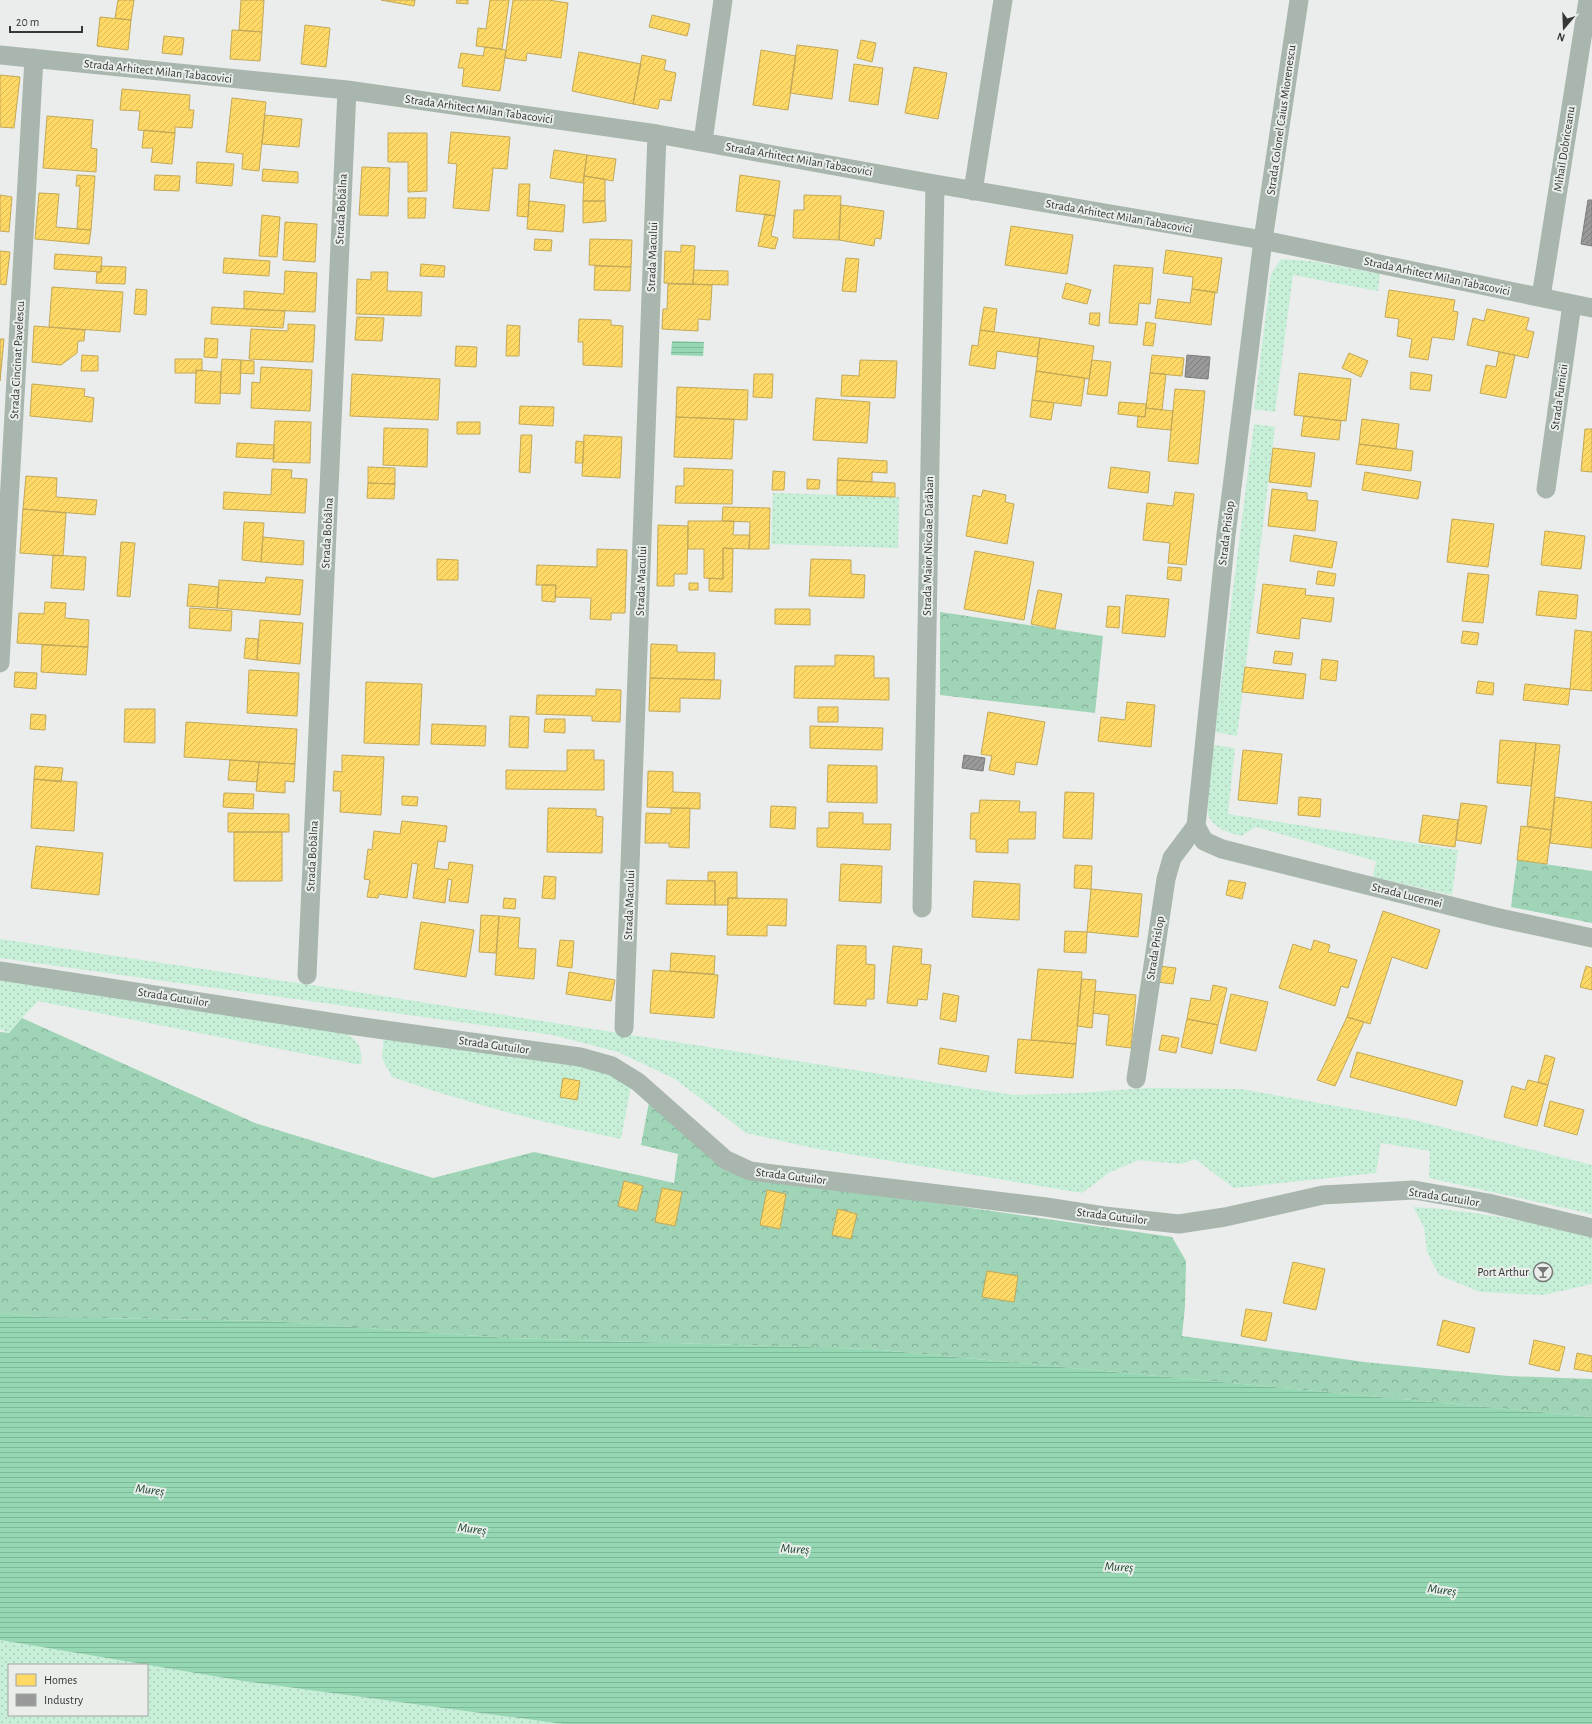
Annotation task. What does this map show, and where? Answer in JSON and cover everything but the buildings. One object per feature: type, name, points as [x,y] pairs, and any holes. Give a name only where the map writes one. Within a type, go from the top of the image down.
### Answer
[{"type":"street","points":[[703,141],[723,0]]},
{"type":"street","points":[[973,191],[1003,0]]},
{"type":"street","name":"Strada Colonel Caius Miorenescu","points":[[1263,240],[1299,0]]},
{"type":"street","name":"Mihail Dobriceanu","points":[[1541,297],[1588,0]]},
{"type":"street","name":"Strada Arhitect Milan Tabacovici","points":[[0,55],[347,90],[703,141],[973,191],[1263,240],[1592,308]]},
{"type":"street","name":"Strada Cincinat Pavelescu","points":[[0,663],[34,58]]},
{"type":"street","name":"Strada Bobâlna","points":[[306,975],[347,90]]},
{"type":"street","name":"Strada Macului","points":[[624,1028],[657,134]]},
{"type":"street","name":"Strada Maior Nicolae Dărăban","points":[[922,908],[935,184]]},
{"type":"street","name":"Strada Prislop","points":[[1136,1079],[1166,879],[1172,858],[1196,826],[1225,543],[1263,240]]},
{"type":"street","name":"Strada Furnicii","points":[[1546,489],[1572,304]]},
{"type":"street","name":"Strada Lucernei","points":[[1196,826],[1204,841],[1222,848],[1495,917],[1592,938]]},
{"type":"street","name":"Strada Gutuilor","points":[[0,971],[349,1025],[580,1057],[612,1066],[638,1082],[726,1160],[750,1171],[1046,1207],[1104,1216],[1179,1224],[1225,1217],[1323,1194],[1414,1190],[1488,1203],[1592,1228]]},
{"type":"shaded area","points":[[1281,259],[1311,261],[1380,274],[1378,291],[1293,275],[1275,412],[1254,409],[1271,274]]},
{"type":"shaded area","points":[[1254,424],[1275,427],[1237,736],[1215,732]]},
{"type":"shaded area","points":[[773,493],[899,497],[898,548],[771,544]]},
{"type":"shaded area","points":[[1213,745],[1235,748],[1228,814],[1458,850],[1452,895],[1373,877],[1376,861],[1256,827],[1241,836],[1227,832],[1215,825],[1209,817],[1207,803]]},
{"type":"shaded area","points":[[0,939],[338,989],[1014,1095],[1078,1093],[1148,1088],[1241,1089],[1414,1120],[1592,1165],[1592,1214],[1429,1178],[1430,1151],[1381,1143],[1376,1173],[1234,1188],[1195,1159],[1181,1164],[1139,1160],[1110,1172],[1082,1193],[813,1148],[746,1133],[675,1079],[618,1052],[553,1035],[0,958]]},
{"type":"shaded area","points":[[0,979],[340,1030],[358,1043],[361,1052],[361,1065],[38,1001],[8,1033],[0,1029]]},
{"type":"shaded area","points":[[384,1035],[567,1060],[608,1073],[631,1086],[621,1139],[505,1112],[392,1077],[382,1058]]},
{"type":"shaded area","points":[[1413,1207],[1481,1214],[1592,1236],[1592,1284],[1544,1295],[1480,1292],[1439,1275],[1427,1252],[1424,1227]]},
{"type":"shaded area","points":[[0,1640],[142,1664],[8,1664],[8,1716],[148,1716],[148,1665],[243,1681],[563,1724],[0,1724]]},
{"type":"green space","points":[[940,612],[1103,636],[1095,713],[940,695]]},
{"type":"green space","points":[[1517,860],[1592,871],[1592,923],[1511,907]]},
{"type":"green space","points":[[22,1018],[255,1123],[433,1178],[534,1152],[674,1183],[678,1154],[641,1145],[649,1102],[712,1160],[852,1191],[1172,1237],[1186,1261],[1185,1306],[1182,1336],[1364,1362],[1508,1376],[1592,1379],[1592,1417],[870,1349],[507,1338],[270,1321],[41,1317],[0,1313],[0,1032],[9,1033]]},
{"type":"water","points":[[672,341],[704,342],[703,356],[671,355]]},
{"type":"water","name":"Mureș","points":[[0,1313],[41,1317],[270,1321],[507,1338],[870,1349],[1592,1417],[1592,1724],[563,1724],[243,1681],[0,1640]]},
{"type":"place","name":"Port Arthur","points":[[1543,1272]]}]
